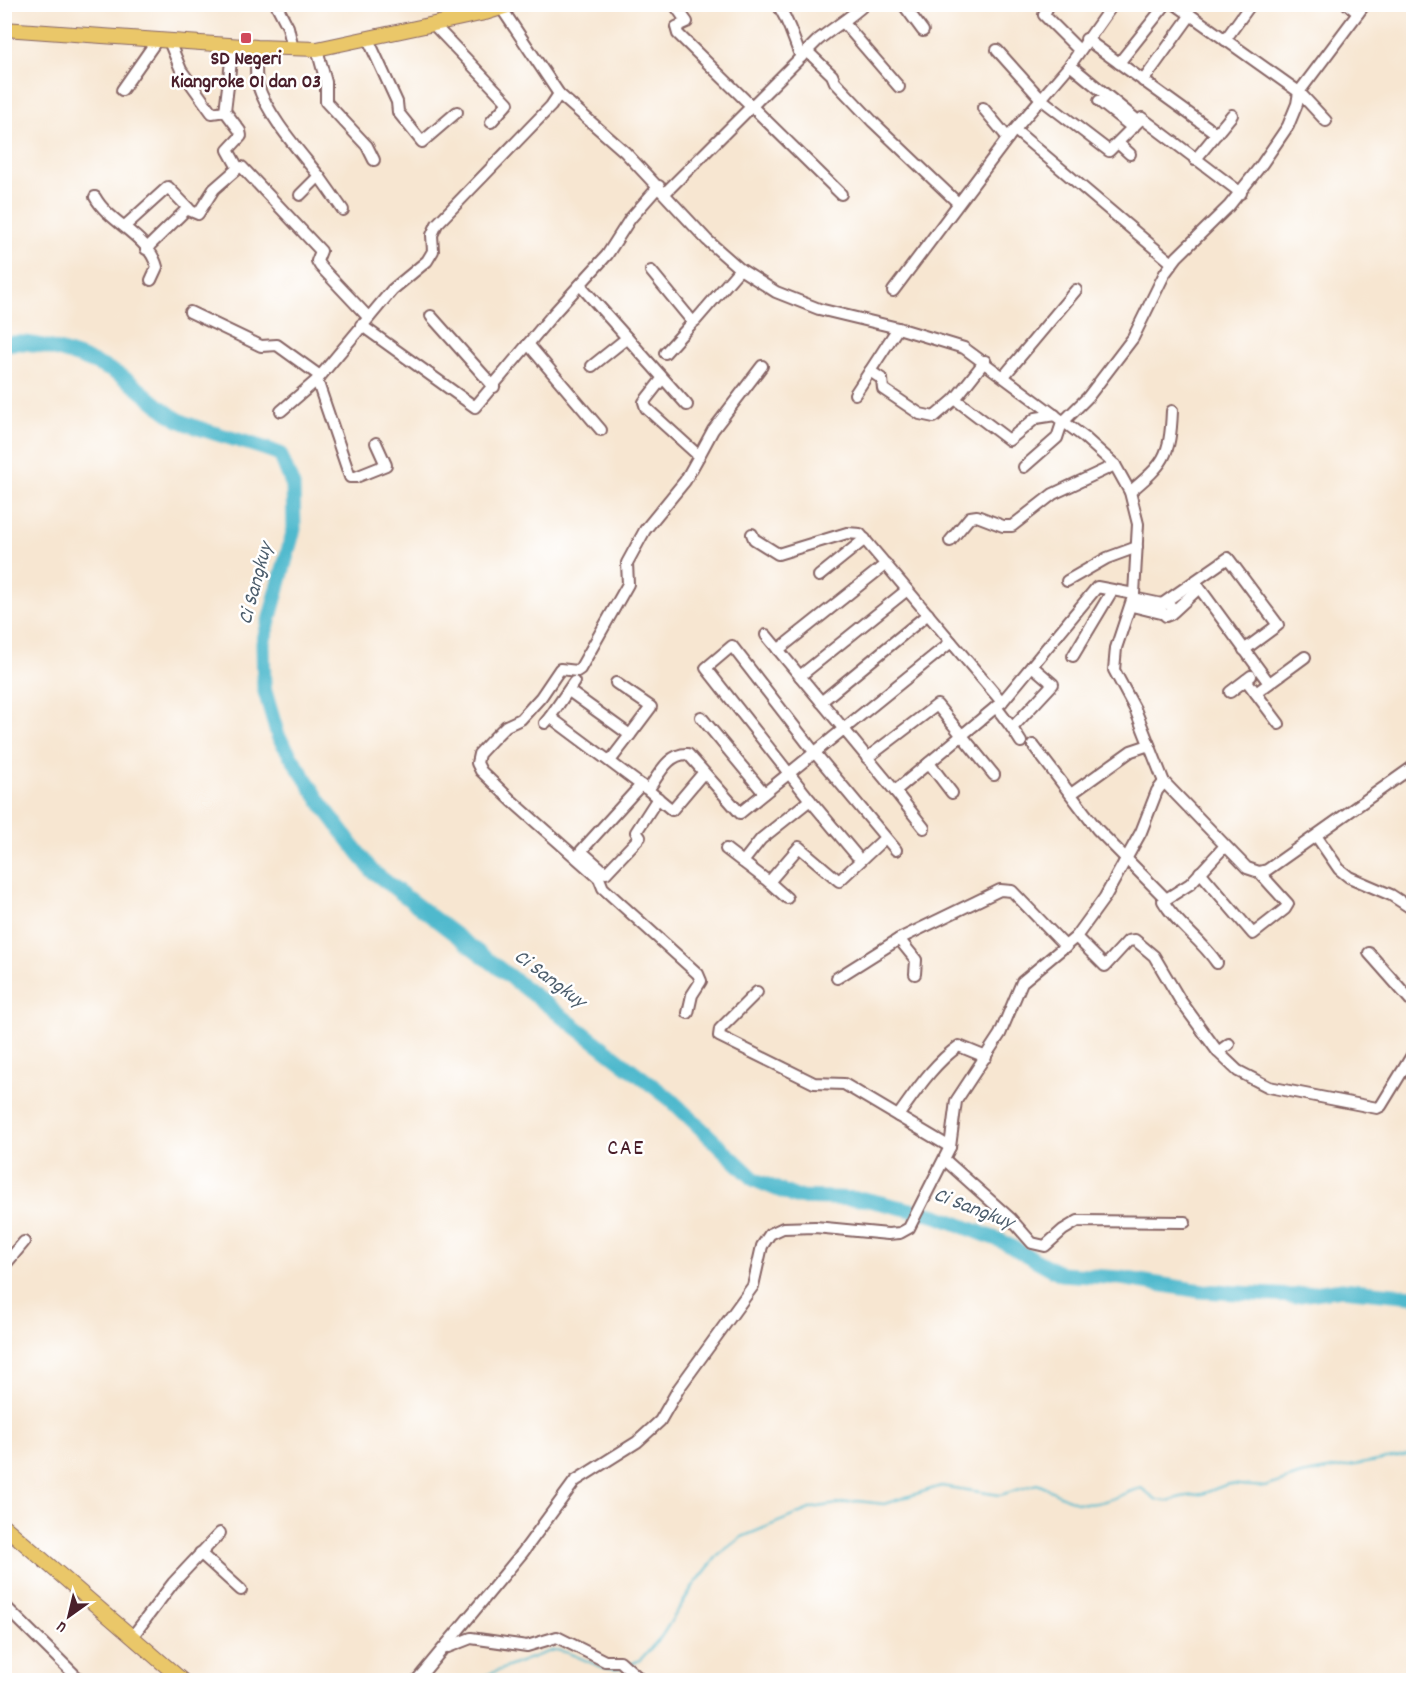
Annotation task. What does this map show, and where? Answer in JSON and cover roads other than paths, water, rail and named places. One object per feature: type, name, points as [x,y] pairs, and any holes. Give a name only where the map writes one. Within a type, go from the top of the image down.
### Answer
[{"type":"main road","points":[[4,29],[257,47],[317,49],[508,7]]},
{"type":"main road","points":[[4,1526],[182,1680]]},
{"type":"street","points":[[276,4],[288,27],[293,49]]},
{"type":"street","points":[[456,4],[459,19]]},
{"type":"street","points":[[674,4],[687,22],[676,27],[678,34],[841,194]]},
{"type":"street","points":[[777,4],[789,21],[804,54],[832,75],[835,82],[873,122],[958,203]]},
{"type":"street","points":[[124,226],[168,187],[188,208],[198,214],[214,189],[238,168],[245,169],[322,252],[318,260],[320,266],[365,321],[471,407],[478,405],[528,344],[618,243],[630,219],[753,108],[804,54],[834,27],[865,4]]},
{"type":"street","points":[[903,4],[922,31]]},
{"type":"street","points":[[1049,4],[1044,15],[1079,50]]},
{"type":"street","points":[[893,291],[1011,134],[1070,65],[1086,39],[1113,4]]},
{"type":"street","points":[[1119,63],[1166,4]]},
{"type":"street","points":[[1175,4],[1299,92],[1326,121]]},
{"type":"street","points":[[1225,40],[1251,4]]},
{"type":"street","points":[[955,399],[1009,440],[1036,418],[1058,419],[1088,397],[1133,338],[1172,263],[1240,193],[1283,135],[1296,107],[1299,92],[1361,9],[1347,4]]},
{"type":"street","points":[[508,7],[559,94],[662,189],[707,240],[740,269],[776,292],[819,309],[949,341],[985,361],[1084,437],[1115,465],[1130,492],[1136,510],[1137,547],[1133,599],[1116,648],[1113,670],[1135,710],[1164,782],[1246,868],[1259,872],[1268,870],[1413,766]]},
{"type":"street","points":[[1143,81],[1190,15]]},
{"type":"street","points":[[843,22],[900,87]]},
{"type":"street","points":[[433,24],[508,103],[491,122]]},
{"type":"street","points":[[368,39],[397,102],[398,112],[422,142],[457,112]]},
{"type":"street","points":[[1086,39],[1216,134]]},
{"type":"street","points":[[122,90],[163,40],[212,113],[225,111]]},
{"type":"street","points":[[233,45],[225,111],[241,134],[228,150],[238,168]]},
{"type":"street","points":[[257,47],[256,77],[260,90],[279,123],[343,210]]},
{"type":"street","points":[[317,49],[326,82],[327,102],[367,146],[374,160]]},
{"type":"street","points":[[997,50],[1041,99],[1109,151],[1119,144],[1142,118],[1240,193]]},
{"type":"street","points":[[1070,65],[1136,125]]},
{"type":"street","points":[[280,411],[319,378],[392,290],[427,261],[433,251],[432,235],[437,224],[551,106],[559,94]]},
{"type":"street","points":[[1099,101],[1136,125]]},
{"type":"street","points":[[983,108],[1011,134],[1172,263]]},
{"type":"street","points":[[1196,160],[1232,115]]},
{"type":"street","points":[[1119,144],[1130,154]]},
{"type":"street","points":[[300,195],[319,177]]},
{"type":"street","points":[[95,197],[103,209],[124,226],[146,249],[157,267],[151,280]]},
{"type":"street","points":[[146,249],[188,208]]},
{"type":"street","points":[[665,353],[740,269]]},
{"type":"street","points":[[651,271],[688,320],[694,321]]},
{"type":"street","points":[[580,285],[687,405]]},
{"type":"street","points":[[1004,376],[1076,290]]},
{"type":"street","points":[[189,312],[261,346],[277,345],[319,378],[350,477],[356,477],[386,465],[375,443]]},
{"type":"street","points":[[431,316],[494,387]]},
{"type":"street","points":[[855,394],[898,328]]},
{"type":"street","points":[[592,366],[627,338]]},
{"type":"street","points":[[528,344],[601,430]]},
{"type":"street","points":[[870,371],[882,379],[883,389],[925,417],[934,417],[955,399],[985,361]]},
{"type":"street","points":[[688,1013],[692,995],[701,981],[698,974],[603,888],[599,878],[512,801],[481,771],[477,763],[479,754],[492,740],[507,726],[521,719],[542,697],[560,669],[577,671],[580,669],[628,584],[627,563],[654,516],[670,498],[699,456],[713,430],[762,366]]},
{"type":"street","points":[[662,379],[646,396],[644,402],[646,408],[699,456]]},
{"type":"street","points":[[1130,492],[1162,464],[1171,437],[1172,411]]},
{"type":"street","points":[[1024,467],[1057,438],[1058,419]]},
{"type":"street","points":[[950,541],[970,517],[977,516],[1003,526],[1012,526],[1053,494],[1115,465]]},
{"type":"street","points":[[752,534],[754,539],[778,554],[847,533],[860,534],[951,642],[999,705],[1021,742]]},
{"type":"street","points":[[819,576],[865,539]]},
{"type":"street","points":[[1067,581],[1107,558],[1137,547]]},
{"type":"street","points":[[895,791],[999,705],[1096,587],[1166,608],[1228,558],[1278,625],[1244,650]]},
{"type":"street","points":[[778,650],[886,564]]},
{"type":"street","points":[[1197,585],[1269,683]]},
{"type":"street","points":[[800,676],[907,590]]},
{"type":"street","points":[[1073,656],[1112,591]]},
{"type":"street","points":[[821,702],[928,614]]},
{"type":"street","points":[[766,635],[924,828]]},
{"type":"street","points":[[658,798],[638,825],[636,832],[640,837],[606,873],[581,850],[671,758],[679,754],[688,754],[740,813],[951,642]]},
{"type":"street","points":[[856,855],[706,668],[732,646],[814,753],[896,850]]},
{"type":"street","points":[[1256,693],[1305,657]]},
{"type":"street","points":[[1012,728],[1053,684],[1032,666]]},
{"type":"street","points":[[1230,692],[1260,670]]},
{"type":"street","points":[[1246,680],[1279,724]]},
{"type":"street","points":[[610,761],[651,707],[616,683]]},
{"type":"street","points":[[630,735],[571,686],[548,720],[610,761],[672,810],[704,772]]},
{"type":"street","points":[[867,759],[936,705],[994,775]]},
{"type":"street","points":[[701,717],[764,793]]},
{"type":"street","points":[[1071,794],[1131,751],[1149,745]]},
{"type":"street","points":[[1033,746],[1097,829],[1166,898]]},
{"type":"street","points":[[929,762],[952,793]]},
{"type":"street","points":[[417,1680],[523,1552],[575,1482],[637,1442],[660,1421],[679,1388],[753,1286],[762,1245],[770,1234],[783,1228],[815,1227],[888,1234],[900,1233],[909,1228],[950,1147],[956,1101],[1000,1034],[1022,982],[1076,937],[1105,897],[1164,782]]},
{"type":"street","points":[[743,862],[761,839],[810,800]]},
{"type":"street","points":[[1317,837],[1339,869],[1349,877],[1391,895],[1413,910]]},
{"type":"street","points":[[769,882],[799,847],[839,881],[885,838]]},
{"type":"street","points":[[1217,963],[1201,940],[1174,916],[1163,902],[1166,898],[1185,889],[1200,872],[1212,863],[1224,847]]},
{"type":"street","points":[[726,849],[787,898]]},
{"type":"street","points":[[1200,872],[1253,934],[1285,909],[1288,904],[1259,872]]},
{"type":"street","points":[[837,978],[898,939],[981,898],[1006,890],[1012,891],[1066,946]]},
{"type":"street","points":[[1076,937],[1105,966],[1131,939],[1142,946],[1154,956],[1180,1000],[1218,1052],[1238,1071],[1269,1087],[1377,1108],[1413,1052]]},
{"type":"street","points":[[898,939],[916,960],[915,974]]},
{"type":"street","points":[[1369,953],[1413,1004]]},
{"type":"street","points":[[758,992],[720,1029],[719,1036],[814,1083],[844,1084],[950,1147]]},
{"type":"street","points":[[1218,1052],[1229,1044]]},
{"type":"street","points":[[898,1116],[936,1065],[959,1046],[967,1047],[986,1057]]},
{"type":"street","points":[[945,1160],[1011,1219],[1023,1236],[1040,1246],[1045,1246],[1072,1223],[1078,1221],[1185,1222]]},
{"type":"street","points":[[4,1266],[24,1242]]},
{"type":"street","points":[[132,1637],[173,1583],[220,1533]]},
{"type":"street","points":[[200,1554],[241,1590]]},
{"type":"street","points":[[4,1605],[80,1680]]},
{"type":"street","points":[[445,1648],[471,1638],[527,1646],[556,1637],[605,1661],[620,1661],[638,1678]]},
{"type":"waterway","name":"Ci Sangkuy","points":[[4,345],[30,344],[80,357],[121,376],[179,420],[280,454],[293,486],[294,529],[263,643],[264,688],[278,736],[323,806],[372,871],[670,1099],[755,1180],[796,1197],[864,1199],[937,1216],[999,1240],[1061,1274],[1121,1278],[1201,1291],[1293,1296],[1342,1289],[1414,1296]]},
{"type":"waterway","points":[[631,1664],[640,1660],[661,1637],[694,1585],[719,1554],[742,1537],[812,1508],[857,1501],[884,1504],[941,1486],[1000,1495],[1037,1484],[1081,1503],[1096,1503],[1141,1488],[1157,1500],[1168,1501],[1202,1494],[1228,1484],[1265,1487],[1301,1475],[1414,1454]]},
{"type":"waterway","points":[[473,1680],[556,1650],[599,1666],[623,1668]]},
{"type":"place","name":"SD Negeri Kiangroke 01 dan 03","points":[[246,38]]},
{"type":"district","name":"CAE","points":[[626,1149]]}]
